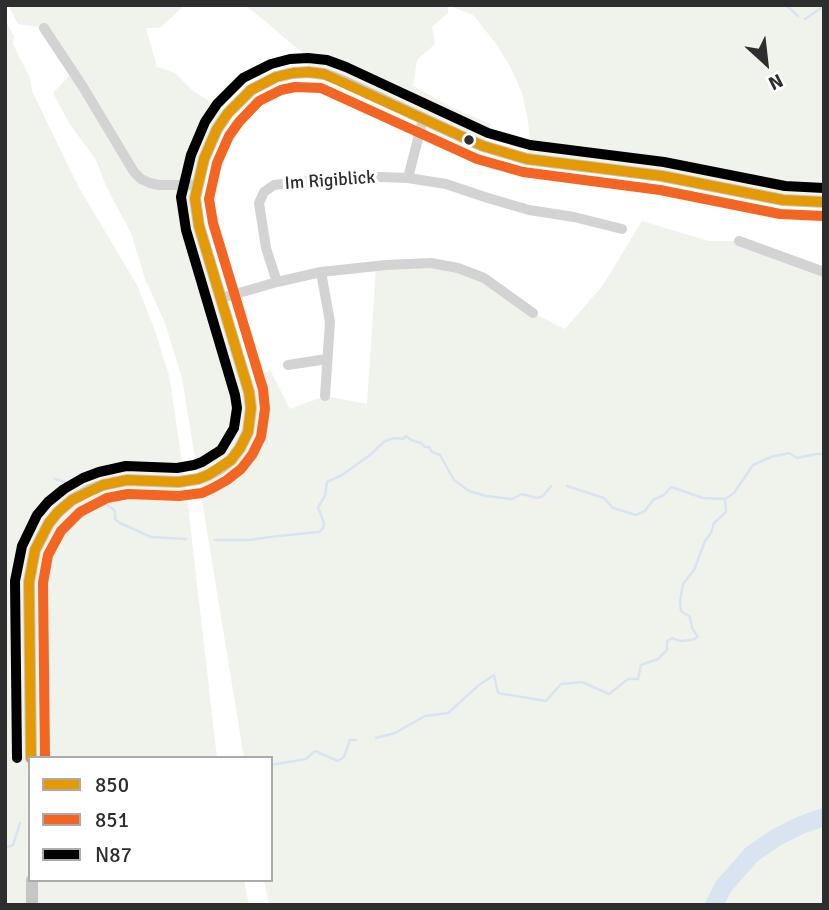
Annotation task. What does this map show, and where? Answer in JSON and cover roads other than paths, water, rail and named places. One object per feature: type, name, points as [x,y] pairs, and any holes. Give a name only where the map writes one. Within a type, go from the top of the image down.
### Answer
[{"type":"main road","points":[[31,756],[29,582],[35,550],[49,523],[72,500],[103,485],[127,480],[170,482],[198,479],[219,470],[236,454],[248,432],[251,408],[249,392],[197,220],[195,198],[206,152],[217,129],[228,113],[251,90],[276,77],[301,72],[324,74],[483,146],[527,159],[662,176],[783,200],[824,202]]},
{"type":"main road","points":[[32,882],[32,905]]},
{"type":"street","points":[[44,28],[134,172],[149,183],[198,185]]},
{"type":"street","points":[[408,178],[423,119]]},
{"type":"street","name":"Im Rigiblick","points":[[276,282],[266,248],[259,203],[260,197],[274,185],[353,176],[408,178],[446,184],[529,209],[622,229]]},
{"type":"street","points":[[739,241],[824,272]]},
{"type":"street","points":[[222,299],[276,282],[321,272],[430,263],[458,268],[485,278],[533,313]]},
{"type":"street","points":[[321,272],[330,322],[325,396]]},
{"type":"street","points":[[288,365],[327,359]]},
{"type":"waterway","points":[[786,5],[798,16]]},
{"type":"waterway","points":[[805,19],[824,6]]},
{"type":"waterway","points":[[215,540],[249,540],[319,532],[324,523],[318,507],[325,496],[327,482],[342,475],[385,441],[403,439],[406,436],[440,455],[454,480],[469,491],[512,499],[522,494],[537,498],[543,496],[551,486]]},
{"type":"waterway","points":[[567,486],[604,498],[613,508],[636,515],[645,511],[653,500],[664,495],[671,487],[703,498],[725,499],[734,493],[753,465],[789,453],[797,458],[824,454]]},
{"type":"waterway","points":[[55,479],[68,483]]},
{"type":"waterway","points":[[376,738],[395,733],[425,716],[448,713],[494,675],[498,693],[546,701],[561,684],[582,682],[609,694],[628,679],[638,679],[641,665],[658,659],[667,650],[667,641],[672,638],[680,641],[698,637],[692,628],[690,617],[681,611],[683,584],[694,570],[714,523],[726,512],[725,499]]},
{"type":"waterway","points":[[100,500],[113,509],[115,519],[120,523],[151,537],[186,539]]},
{"type":"waterway","points":[[273,765],[306,759],[315,751],[338,761],[344,757],[350,740],[356,740]]},
{"type":"waterway","points":[[714,905],[723,887],[752,854],[777,837],[824,817]]},
{"type":"waterway","points":[[5,848],[13,845],[20,823]]}]
